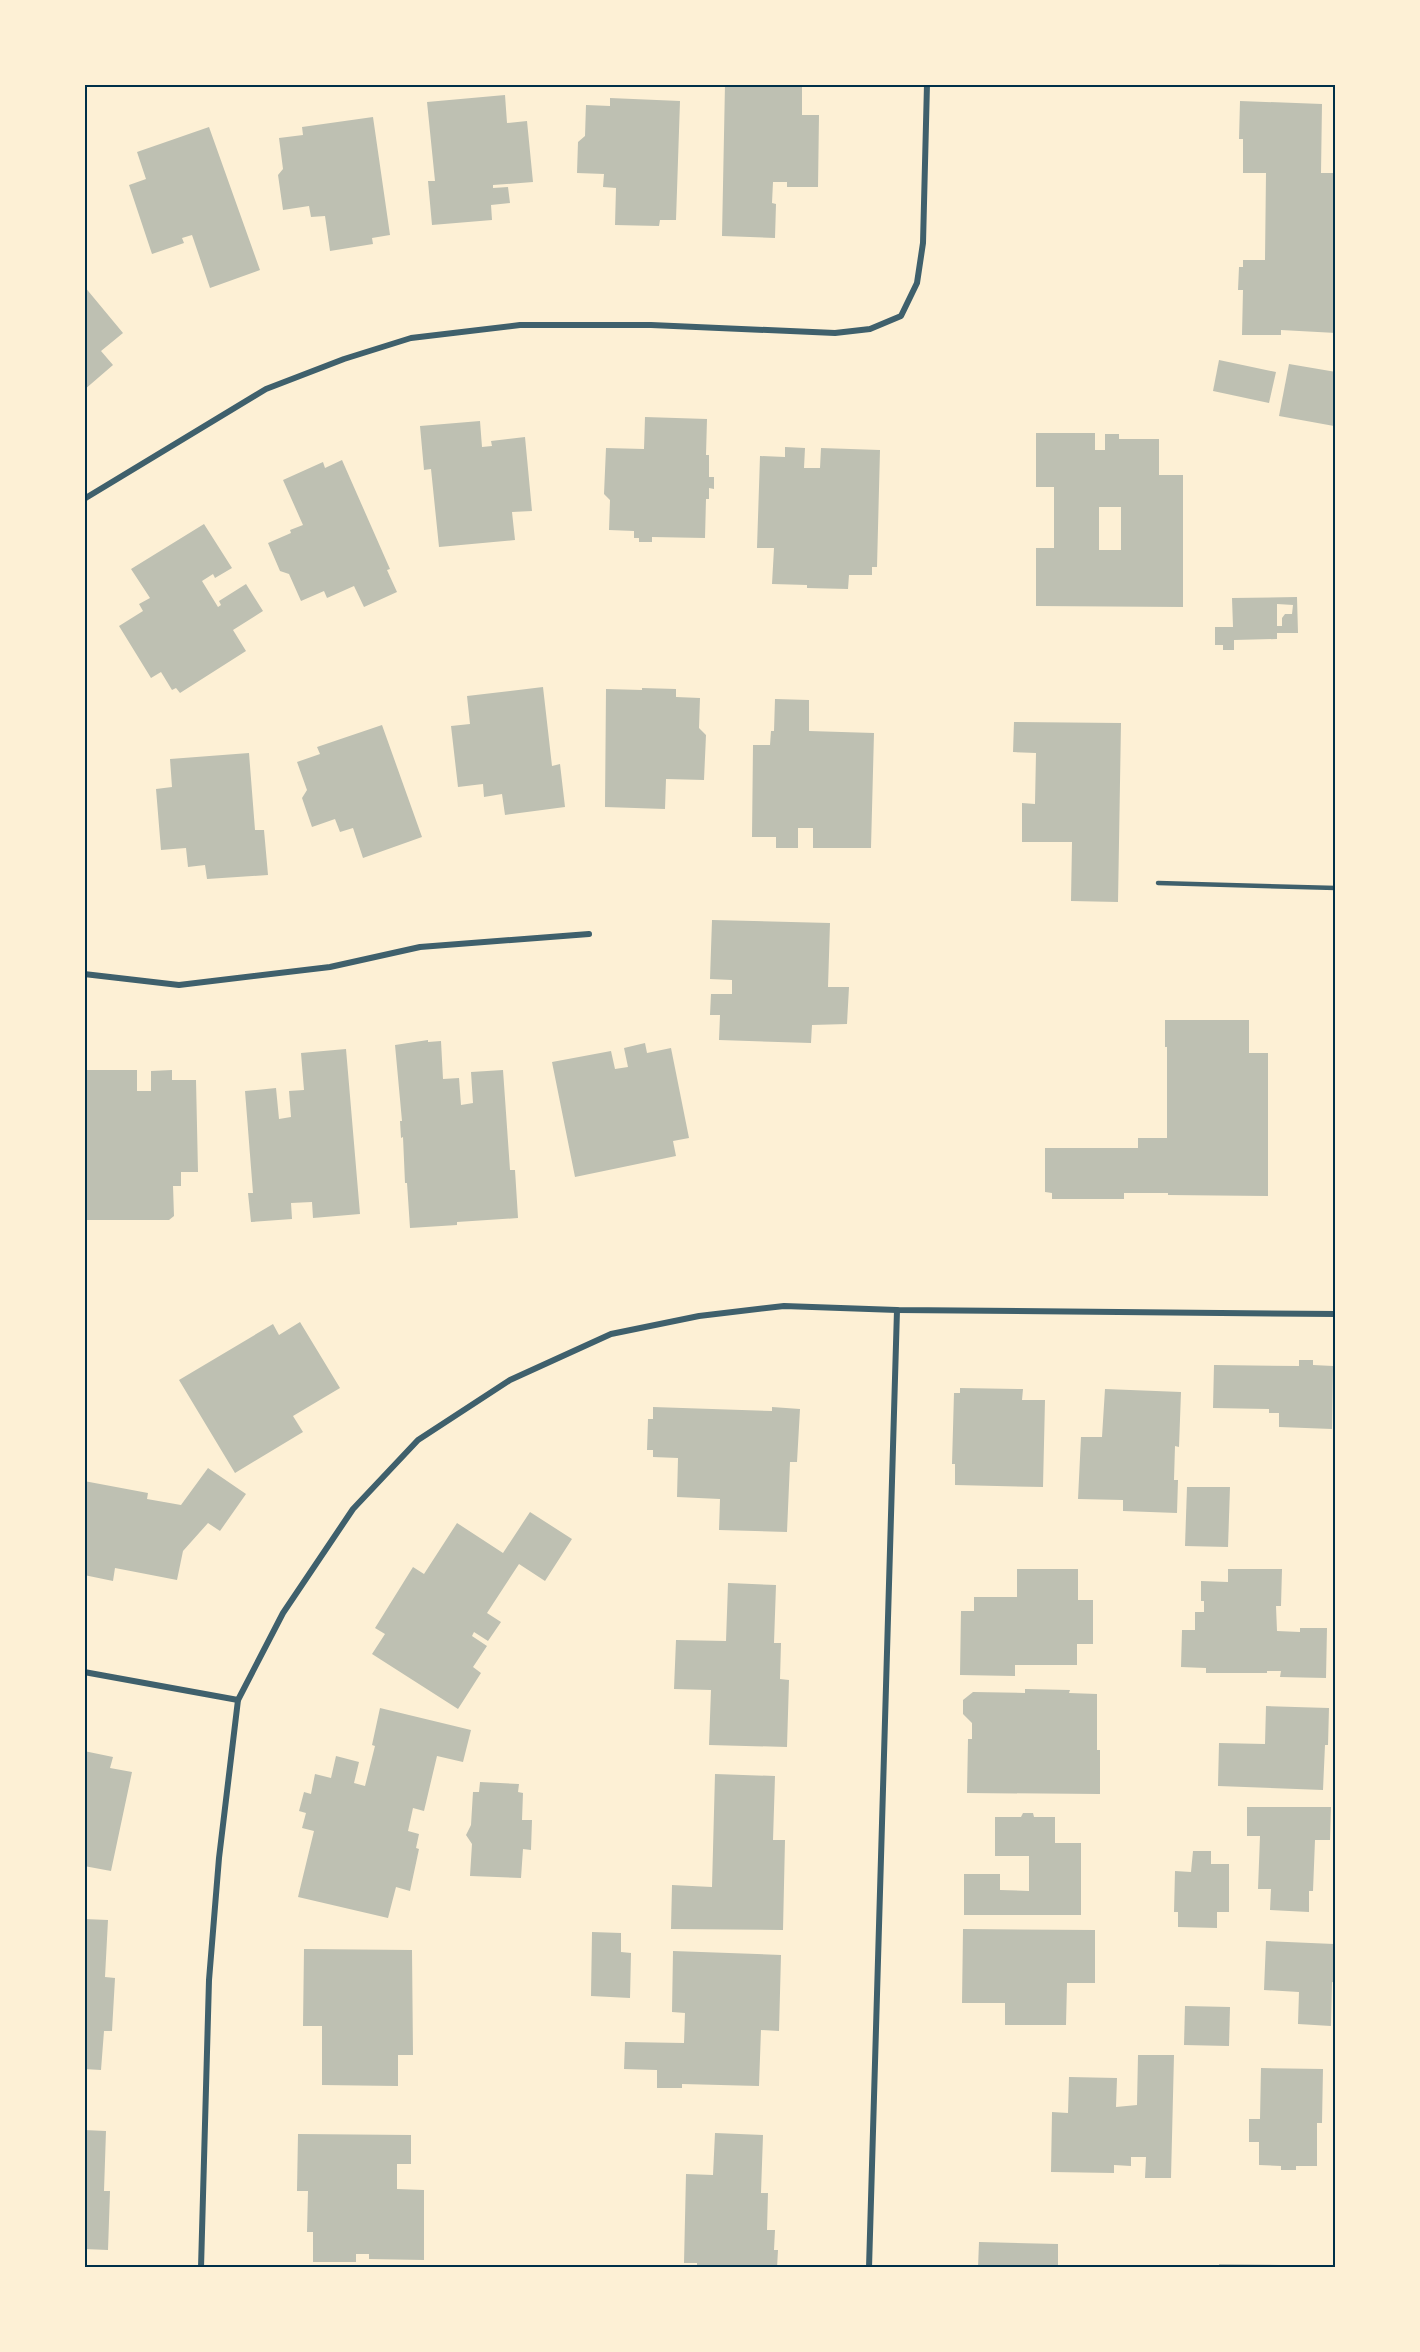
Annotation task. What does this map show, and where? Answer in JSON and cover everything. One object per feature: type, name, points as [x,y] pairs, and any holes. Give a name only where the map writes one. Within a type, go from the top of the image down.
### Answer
[{"type":"street","points":[[84,499],[266,389],[344,359],[411,338],[520,325],[651,325],[835,333],[870,329],[901,316],[917,283],[923,243],[927,84]]},
{"type":"street","points":[[84,974],[179,985],[330,967],[420,947],[589,934]]},
{"type":"street","points":[[201,2268],[209,1980],[219,1858],[238,1700],[283,1613],[352,1509],[418,1440],[510,1380],[611,1334],[699,1316],[784,1306],[897,1310],[1336,1314]]},
{"type":"street","points":[[869,2268],[897,1310]]},
{"type":"street","points":[[84,1672],[238,1700]]},
{"type":"lane","points":[[1158,883],[1336,888]]},
{"type":"building","points":[[725,84],[802,86],[802,115],[819,115],[818,187],[787,187],[787,182],[773,182],[772,203],[776,204],[775,238],[722,236]]},
{"type":"building","points":[[505,95],[507,123],[527,121],[533,182],[493,185],[493,188],[508,187],[510,203],[491,205],[492,220],[432,225],[428,181],[435,181],[427,102]]},
{"type":"building","points":[[610,98],[680,101],[676,220],[660,220],[659,226],[615,225],[616,188],[603,187],[604,174],[577,173],[578,142],[585,136],[586,105],[610,106]]},
{"type":"building","points":[[1240,101],[1322,104],[1321,173],[1336,173],[1336,333],[1281,330],[1281,335],[1242,335],[1243,290],[1238,290],[1239,267],[1243,267],[1243,260],[1265,260],[1266,173],[1243,173],[1243,139],[1239,139]]},
{"type":"building","points":[[373,117],[390,235],[372,238],[373,244],[330,251],[325,216],[311,217],[309,206],[283,210],[278,175],[283,169],[279,138],[303,135],[302,127]]},
{"type":"building","points":[[209,127],[260,270],[210,288],[192,235],[182,238],[184,243],[152,254],[129,185],[146,179],[137,152]]},
{"type":"building","points":[[84,286],[123,333],[101,351],[113,365],[84,390]]},
{"type":"building","points":[[1219,360],[1276,372],[1269,403],[1213,391]]},
{"type":"building","points":[[1289,364],[1336,372],[1334,426],[1279,416]]},
{"type":"building","points":[[645,417],[707,419],[706,455],[709,455],[709,477],[714,477],[714,489],[709,488],[709,499],[706,499],[705,538],[652,537],[652,542],[639,542],[639,538],[634,538],[634,531],[609,530],[610,500],[604,494],[606,448],[644,449]]},
{"type":"building","points":[[480,421],[482,447],[492,446],[491,441],[525,437],[532,511],[512,512],[515,540],[439,547],[431,469],[424,470],[420,426]]},
{"type":"building","points":[[1036,433],[1095,433],[1095,450],[1105,450],[1105,434],[1119,434],[1119,439],[1159,439],[1159,475],[1183,475],[1183,607],[1036,606],[1036,548],[1054,548],[1054,487],[1036,487]],"holes":[[[1099,507],[1121,507],[1121,550],[1099,550]]]},
{"type":"building","points":[[785,447],[805,448],[804,468],[820,468],[821,448],[880,450],[877,567],[872,567],[872,575],[849,575],[848,589],[772,584],[774,548],[757,548],[760,456],[785,457]]},
{"type":"building","points":[[342,460],[390,569],[387,570],[397,592],[364,607],[354,586],[327,598],[324,591],[301,601],[289,574],[280,571],[268,543],[303,525],[283,480],[323,462],[325,468]]},
{"type":"building","points":[[204,524],[232,568],[215,578],[213,574],[202,581],[218,607],[221,605],[219,601],[246,584],[263,611],[233,630],[246,651],[180,693],[176,688],[172,690],[161,672],[151,678],[119,626],[143,611],[139,604],[150,598],[131,569]]},
{"type":"building","points":[[1297,597],[1298,633],[1277,633],[1277,639],[1234,640],[1234,650],[1223,650],[1223,645],[1215,645],[1215,627],[1233,627],[1232,598]],"holes":[[[1277,604],[1293,605],[1292,614],[1285,614],[1282,618],[1282,626],[1277,626]]]},
{"type":"building","points":[[543,687],[552,766],[560,764],[565,807],[505,815],[502,794],[484,797],[483,784],[458,787],[451,726],[470,724],[467,696]]},
{"type":"building","points":[[642,688],[676,689],[676,697],[700,698],[699,728],[706,735],[704,780],[666,779],[665,809],[605,807],[606,689],[642,690]]},
{"type":"building","points":[[775,699],[809,700],[809,731],[874,733],[871,848],[813,848],[813,828],[798,828],[798,848],[776,848],[776,837],[752,837],[753,745],[770,745],[771,731],[774,731]]},
{"type":"building","points":[[1014,722],[1121,723],[1118,902],[1071,901],[1072,842],[1022,842],[1022,803],[1035,804],[1036,753],[1013,752]]},
{"type":"building","points":[[382,725],[422,837],[363,858],[353,828],[340,832],[335,819],[312,827],[302,798],[307,790],[297,762],[320,754],[317,747]]},
{"type":"building","points":[[249,753],[255,830],[264,830],[268,875],[207,879],[205,865],[188,867],[186,848],[161,850],[156,789],[172,787],[170,759]]},
{"type":"building","points":[[712,920],[830,923],[828,987],[849,987],[847,1024],[812,1025],[811,1043],[719,1040],[720,1015],[710,1015],[711,994],[732,994],[732,980],[710,979]]},
{"type":"building","points":[[1165,1020],[1249,1020],[1249,1053],[1268,1053],[1268,1196],[1124,1193],[1124,1199],[1052,1199],[1052,1193],[1045,1192],[1045,1148],[1138,1148],[1138,1138],[1167,1138]]},
{"type":"building","points":[[428,1040],[428,1042],[441,1041],[443,1079],[459,1078],[461,1105],[473,1103],[471,1072],[503,1070],[510,1170],[515,1170],[518,1218],[410,1228],[395,1045]]},
{"type":"building","points":[[645,1043],[647,1053],[671,1048],[689,1138],[673,1141],[676,1156],[575,1177],[552,1062],[611,1051],[615,1069],[628,1067],[624,1048]]},
{"type":"building","points":[[346,1049],[360,1214],[313,1218],[312,1202],[291,1203],[292,1219],[251,1222],[248,1193],[253,1193],[245,1091],[276,1088],[279,1119],[291,1117],[289,1091],[304,1090],[301,1053]]},
{"type":"building","points":[[84,1070],[137,1070],[137,1091],[151,1091],[151,1071],[172,1070],[172,1080],[196,1080],[198,1172],[181,1172],[181,1186],[173,1186],[174,1216],[169,1220],[84,1220]]},
{"type":"building","points":[[300,1322],[340,1388],[293,1416],[303,1432],[235,1473],[179,1380],[273,1324],[279,1335]]},
{"type":"building","points":[[1299,1360],[1313,1360],[1313,1365],[1333,1366],[1332,1429],[1279,1427],[1279,1413],[1269,1413],[1269,1409],[1213,1408],[1214,1365],[1299,1366]]},
{"type":"building","points":[[960,1388],[1023,1389],[1022,1400],[1045,1400],[1043,1487],[955,1485],[955,1464],[952,1464],[954,1393],[960,1393]]},
{"type":"building","points":[[1105,1389],[1181,1392],[1179,1447],[1175,1446],[1174,1480],[1178,1480],[1177,1513],[1123,1511],[1123,1500],[1078,1499],[1081,1437],[1102,1437]]},
{"type":"building","points":[[653,1407],[772,1411],[772,1407],[800,1409],[797,1462],[790,1462],[787,1532],[719,1530],[720,1499],[677,1497],[678,1458],[653,1457],[653,1450],[647,1450],[648,1419],[653,1419]]},
{"type":"building","points":[[208,1468],[246,1494],[220,1531],[208,1523],[183,1551],[177,1580],[115,1568],[113,1581],[84,1575],[84,1481],[148,1493],[147,1499],[181,1505]]},
{"type":"building","points":[[1187,1487],[1230,1487],[1228,1547],[1185,1546]]},
{"type":"building","points":[[530,1512],[572,1539],[545,1581],[519,1564],[487,1613],[501,1622],[488,1641],[474,1632],[472,1636],[487,1646],[473,1667],[481,1673],[458,1709],[372,1654],[385,1634],[375,1628],[413,1567],[424,1574],[457,1523],[503,1553]]},
{"type":"building","points":[[1017,1569],[1078,1569],[1078,1600],[1093,1600],[1093,1644],[1077,1644],[1077,1665],[1015,1665],[1015,1676],[960,1675],[961,1611],[974,1611],[974,1597],[1017,1597]]},
{"type":"building","points":[[1228,1569],[1282,1569],[1281,1606],[1276,1606],[1277,1631],[1300,1632],[1300,1628],[1327,1628],[1326,1678],[1280,1677],[1281,1671],[1206,1673],[1206,1668],[1181,1667],[1182,1630],[1195,1630],[1195,1612],[1204,1612],[1204,1601],[1201,1601],[1201,1581],[1228,1582]]},
{"type":"building","points":[[728,1583],[776,1585],[774,1643],[781,1643],[780,1679],[789,1680],[787,1747],[709,1745],[711,1690],[674,1689],[676,1640],[726,1641]]},
{"type":"building","points":[[1025,1689],[1070,1690],[1069,1693],[1097,1694],[1100,1794],[967,1793],[968,1739],[972,1739],[972,1723],[963,1714],[963,1700],[973,1692],[1025,1693]]},
{"type":"building","points":[[1266,1706],[1329,1708],[1323,1790],[1218,1786],[1219,1743],[1265,1744]]},
{"type":"building","points":[[380,1708],[471,1730],[463,1762],[437,1756],[424,1811],[413,1808],[408,1831],[419,1834],[416,1848],[419,1849],[410,1891],[396,1887],[388,1918],[298,1897],[314,1831],[302,1828],[306,1813],[299,1811],[304,1792],[311,1794],[315,1774],[331,1778],[336,1756],[359,1762],[354,1783],[365,1786],[375,1746],[372,1745]]},
{"type":"building","points":[[84,1751],[113,1757],[110,1768],[132,1772],[111,1871],[84,1866]]},
{"type":"building","points":[[715,1774],[775,1776],[773,1840],[785,1840],[783,1930],[671,1929],[672,1885],[712,1887]]},
{"type":"building","points":[[480,1782],[519,1784],[518,1792],[523,1793],[522,1820],[532,1820],[531,1850],[523,1849],[521,1878],[470,1876],[472,1844],[466,1835],[471,1825],[473,1792],[479,1792]]},
{"type":"building","points":[[1247,1807],[1331,1807],[1330,1840],[1315,1840],[1313,1891],[1309,1891],[1309,1912],[1270,1910],[1271,1889],[1258,1889],[1260,1836],[1247,1836]]},
{"type":"building","points":[[1023,1813],[1033,1813],[1034,1817],[1055,1817],[1055,1843],[1081,1843],[1081,1915],[964,1915],[964,1874],[1000,1874],[1000,1890],[1029,1891],[1029,1856],[995,1856],[995,1817],[1021,1817]]},
{"type":"building","points":[[1193,1851],[1211,1851],[1211,1864],[1229,1864],[1229,1912],[1217,1912],[1217,1928],[1178,1927],[1178,1912],[1174,1912],[1175,1871],[1191,1872]]},
{"type":"building","points":[[84,1919],[108,1920],[105,1977],[115,1978],[112,2031],[104,2031],[101,2070],[84,2069]]},
{"type":"building","points":[[963,1929],[1095,1930],[1095,1983],[1067,1983],[1066,2025],[1005,2025],[1005,2003],[962,2003]]},
{"type":"building","points":[[592,1932],[621,1933],[621,1952],[631,1953],[630,1998],[591,1996]]},
{"type":"building","points":[[1266,1941],[1334,1944],[1333,1971],[1336,1971],[1336,1983],[1332,1982],[1331,2026],[1298,2024],[1299,1992],[1264,1990]]},
{"type":"building","points":[[304,1949],[412,1950],[413,2055],[398,2055],[398,2086],[322,2085],[322,2026],[303,2026]]},
{"type":"building","points":[[673,1951],[781,1955],[779,2031],[761,2030],[759,2086],[682,2084],[682,2088],[657,2088],[657,2070],[624,2069],[625,2042],[684,2043],[685,2013],[672,2012]]},
{"type":"building","points":[[1185,2006],[1230,2007],[1229,2046],[1184,2045]]},
{"type":"building","points":[[1138,2055],[1174,2055],[1171,2178],[1145,2178],[1146,2157],[1131,2157],[1131,2166],[1114,2165],[1114,2173],[1051,2172],[1052,2112],[1068,2113],[1069,2077],[1117,2078],[1116,2107],[1137,2105]]},
{"type":"building","points":[[1261,2068],[1323,2069],[1322,2123],[1317,2123],[1317,2166],[1296,2166],[1296,2170],[1281,2170],[1281,2166],[1259,2165],[1259,2142],[1249,2142],[1249,2119],[1260,2119]]},
{"type":"building","points":[[84,2130],[106,2131],[104,2191],[110,2191],[108,2250],[84,2249]]},
{"type":"building","points":[[715,2133],[763,2135],[761,2193],[768,2193],[767,2230],[775,2230],[774,2250],[778,2250],[777,2268],[697,2268],[697,2263],[684,2263],[686,2174],[713,2175]]},
{"type":"building","points":[[298,2134],[411,2135],[411,2164],[397,2164],[397,2189],[424,2190],[424,2260],[369,2259],[369,2254],[356,2254],[356,2262],[313,2262],[313,2232],[307,2232],[308,2191],[297,2191]]},
{"type":"building","points":[[979,2242],[1058,2244],[1058,2268],[978,2268]]},
{"type":"building","points":[[1219,2264],[1281,2265],[1281,2268],[1219,2268]]}]
